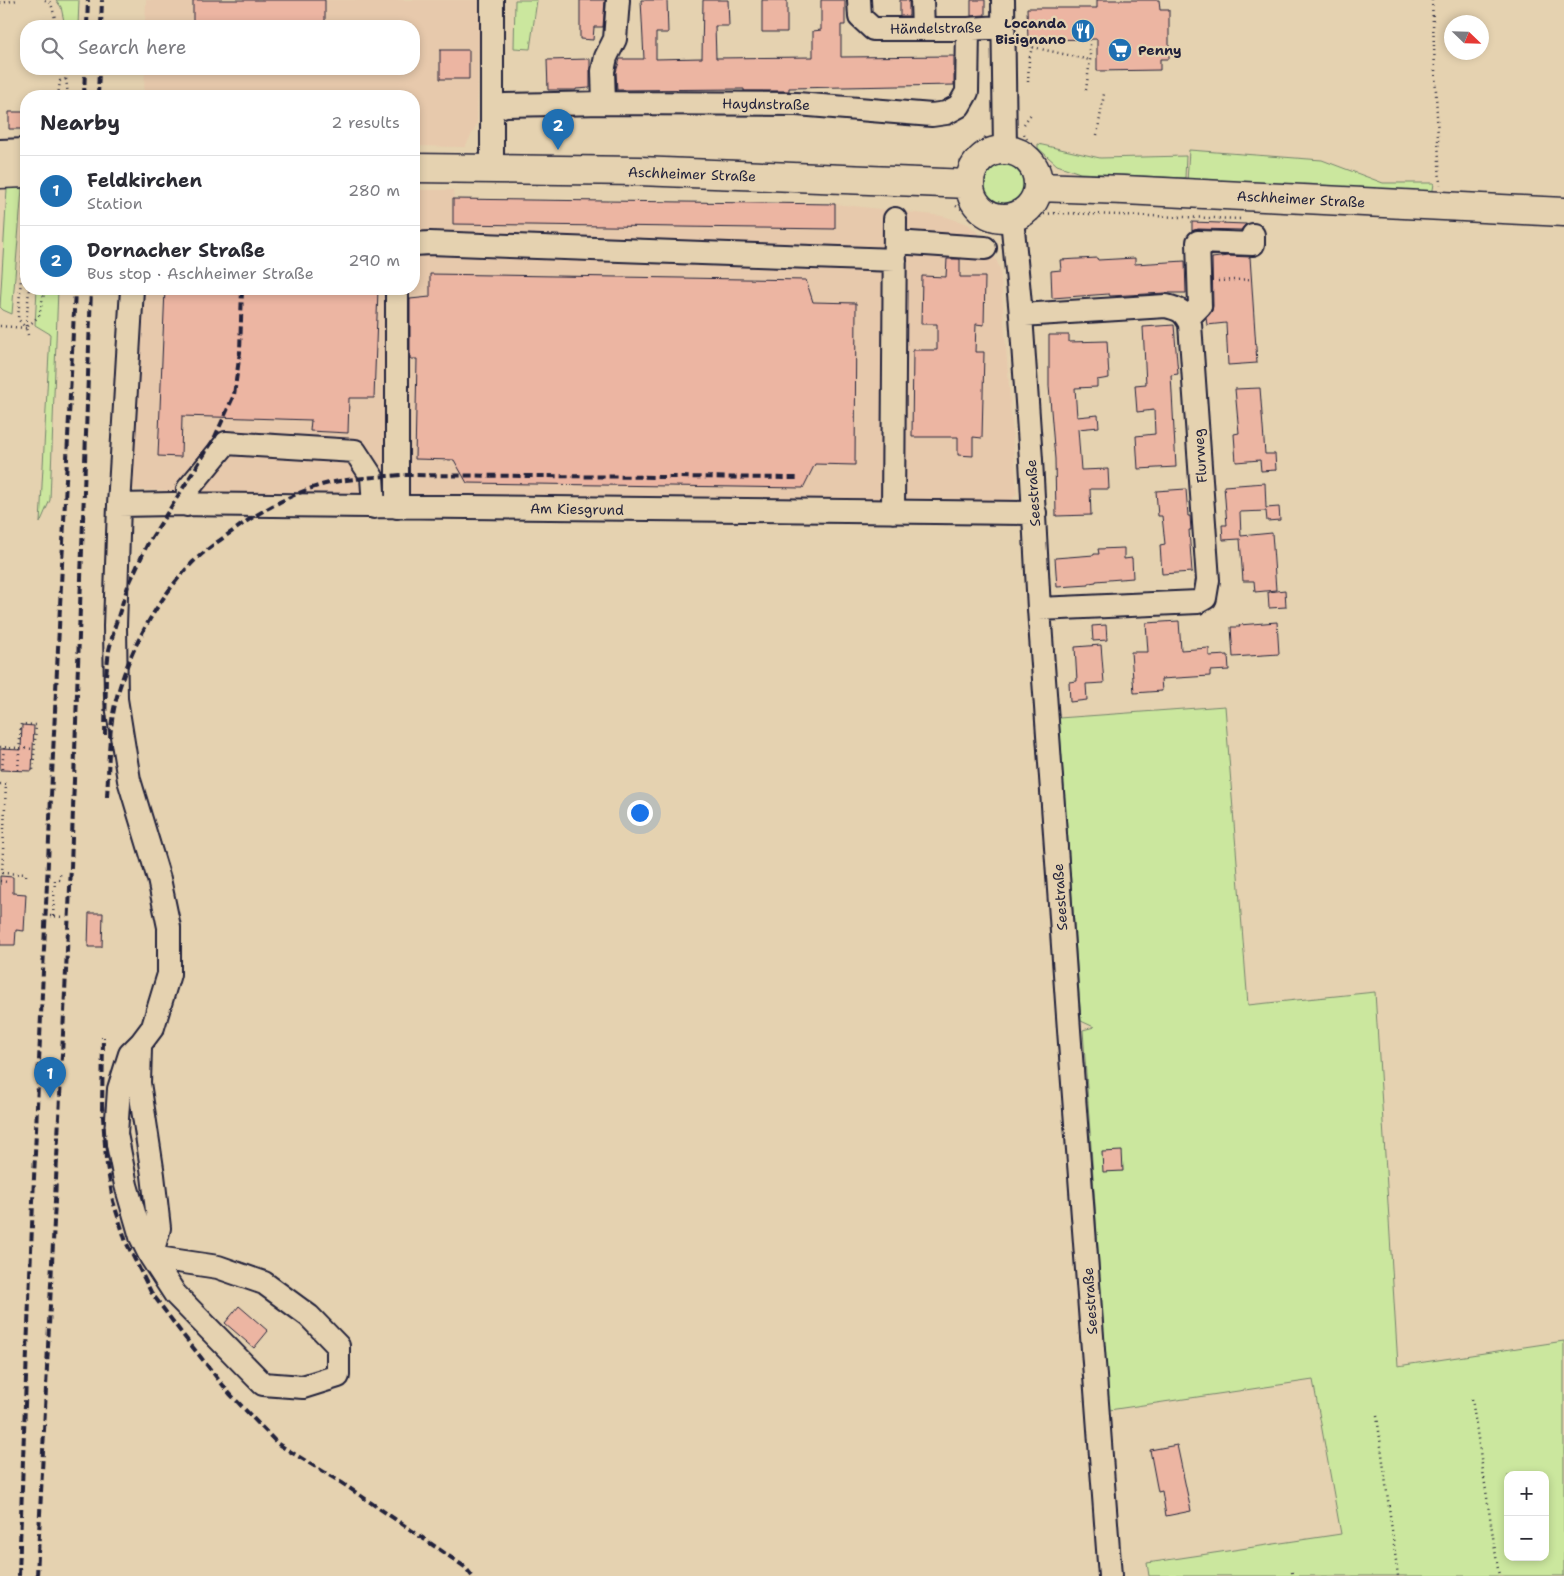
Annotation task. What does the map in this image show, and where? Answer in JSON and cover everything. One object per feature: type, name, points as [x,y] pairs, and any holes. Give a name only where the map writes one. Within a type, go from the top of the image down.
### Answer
[{"type":"main road","points":[[1013,139],[1016,152],[1026,158],[1033,166],[1037,176],[1038,187],[1036,198],[1013,228],[1002,219],[983,211],[971,195],[961,194],[976,164],[984,156],[1013,139]]},
{"type":"main road","name":"Aschheimer Straße","points":[[420,168],[639,172],[961,194]]},
{"type":"main road","points":[[0,174],[20,173]]},
{"type":"main road","name":"Aschheimer Straße","points":[[1038,187],[1564,212]]},
{"type":"street","points":[[492,0],[492,169]]},
{"type":"street","points":[[604,103],[603,71],[606,58],[615,39],[618,0]]},
{"type":"street","name":"Händelstraße","points":[[859,0],[860,18],[873,29],[968,29],[1003,37]]},
{"type":"street","points":[[922,0],[923,29]]},
{"type":"street","points":[[1003,0],[1003,37],[1013,139]]},
{"type":"street","name":"Haydnstraße","points":[[492,110],[505,105],[604,103],[797,104],[932,115],[946,113],[959,106],[967,92],[968,29]]},
{"type":"street","points":[[0,151],[20,150]]},
{"type":"street","points":[[893,512],[896,219]]},
{"type":"street","points":[[1021,315],[1166,306],[1177,309],[1188,318],[1200,306],[1198,242],[1253,244],[1249,227]]},
{"type":"street","name":"Seestraße","points":[[1013,228],[1021,315],[1035,513],[1039,609],[1110,1576]]},
{"type":"street","points":[[420,244],[895,251],[985,248]]},
{"type":"street","points":[[132,295],[119,505],[115,626],[116,699],[129,780],[159,879],[169,927],[169,974],[153,1027],[130,1054],[119,1090],[116,1134],[129,1194],[141,1237],[151,1257],[175,1294],[263,1384],[303,1387],[338,1376],[338,1346],[309,1316],[264,1283],[218,1267],[151,1257]]},
{"type":"street","points":[[397,295],[398,508]]},
{"type":"street","name":"Flurweg","points":[[1039,609],[1188,604],[1205,598],[1208,580],[1190,324],[1188,318]]},
{"type":"street","points":[[187,504],[188,489],[226,443],[355,451],[372,477],[374,507]]},
{"type":"street","name":"Am Kiesgrund","points":[[119,505],[187,504],[398,508],[1035,513]]},
{"type":"street","points":[[141,1043],[139,1083],[159,1228],[151,1257]]},
{"type":"path","points":[[0,3],[18,0]]},
{"type":"path","points":[[45,0],[51,3],[55,20]]},
{"type":"path","points":[[1432,0],[1440,206]]},
{"type":"path","points":[[1003,37],[1032,47],[1090,60]]},
{"type":"path","points":[[1086,90],[1090,60],[1090,40]]},
{"type":"path","points":[[1028,82],[1029,60],[1032,47]]},
{"type":"path","points":[[66,75],[67,90]]},
{"type":"path","points":[[59,90],[60,81],[66,79]]},
{"type":"path","points":[[1097,135],[1104,94]]},
{"type":"path","points":[[1013,139],[1031,114]]},
{"type":"path","points":[[961,194],[969,213],[991,231],[996,239],[1013,228],[1027,237],[1032,223],[1044,214],[1058,213],[1249,227]]},
{"type":"path","points":[[1199,283],[1251,278]]},
{"type":"path","points":[[20,292],[18,319],[26,328]]},
{"type":"path","points":[[28,335],[26,328],[29,295]]},
{"type":"path","points":[[0,326],[26,328],[39,316],[44,295]]},
{"type":"path","points":[[18,770],[21,724],[36,725],[33,771]]},
{"type":"path","points":[[2,769],[1,746],[35,749]]},
{"type":"path","points":[[0,784],[6,784],[2,873],[26,874],[26,878]]},
{"type":"path","points":[[60,871],[60,880],[54,880],[52,916],[64,917]]},
{"type":"path","points":[[0,881],[8,882]]},
{"type":"path","points":[[58,916],[59,912]]},
{"type":"path","points":[[1472,1399],[1499,1576]]},
{"type":"path","points":[[1377,1416],[1398,1576]]},
{"type":"shaded area","points":[[146,0],[480,0],[477,124],[465,147],[420,146],[420,90],[144,90],[145,75],[420,75],[420,20],[145,20]]},
{"type":"shaded area","points":[[420,190],[453,190],[454,199],[835,204],[943,216],[968,224],[988,243],[1000,268],[1017,494],[1007,504],[567,500],[131,490],[141,295],[420,295]]},
{"type":"green space","points":[[56,0],[79,0],[78,20],[64,20],[61,7]]},
{"type":"green space","points":[[515,0],[537,0],[530,49],[514,48]]},
{"type":"green space","points":[[1038,144],[1100,158],[1186,156],[1185,178],[1080,173],[1057,165],[1038,148]]},
{"type":"green space","points":[[1189,150],[1322,160],[1383,183],[1434,183],[1433,190],[1424,195],[1187,182]]},
{"type":"green space","points":[[1005,159],[1014,161],[1022,166],[1027,174],[1029,183],[1027,192],[1022,200],[1014,205],[1005,207],[996,205],[988,200],[983,192],[981,183],[983,174],[988,166],[996,161]]},
{"type":"green space","points":[[14,187],[20,188],[20,214],[12,314],[0,307],[7,189]]},
{"type":"green space","points":[[37,295],[58,295],[50,500],[40,523],[50,334],[35,325]]},
{"type":"green space","points":[[1225,706],[1248,1005],[1375,992],[1398,1366],[1564,1341],[1564,1576],[1149,1576],[1147,1563],[1341,1534],[1313,1380],[1109,1410],[1083,1030],[1094,1027],[1081,1021],[1059,718]]},
{"type":"building","points":[[193,0],[325,0],[325,20],[193,20]]},
{"type":"building","points":[[580,0],[605,0],[603,27],[594,27],[593,40],[580,39]]},
{"type":"building","points":[[641,0],[667,0],[668,33],[656,33],[656,59],[702,58],[703,0],[728,0],[729,26],[715,26],[716,58],[813,57],[813,31],[821,30],[821,0],[845,0],[845,25],[841,25],[841,57],[954,56],[954,85],[789,88],[789,91],[744,91],[744,89],[617,90],[616,72],[620,59],[644,59]]},
{"type":"building","points":[[762,0],[787,0],[787,32],[762,32]]},
{"type":"building","points":[[900,0],[909,0],[909,16],[900,16]]},
{"type":"building","points":[[971,0],[985,0],[985,15],[971,16]]},
{"type":"building","points":[[1097,0],[1159,0],[1160,10],[1169,10],[1169,59],[1160,59],[1160,70],[1097,71],[1097,39],[1028,40],[1027,8],[1097,8]]},
{"type":"building","points":[[440,50],[469,50],[469,79],[440,79]]},
{"type":"building","points":[[590,59],[590,88],[548,90],[547,60]]},
{"type":"building","points":[[9,112],[20,112],[20,129],[9,129]]},
{"type":"building","points":[[453,199],[835,204],[835,229],[453,224]]},
{"type":"building","points":[[1192,222],[1246,224],[1241,230],[1198,229],[1192,231]]},
{"type":"building","points":[[1228,256],[1250,257],[1257,363],[1228,365],[1226,323],[1207,325],[1206,318],[1212,311],[1213,306],[1212,258]]},
{"type":"building","points":[[1097,258],[1098,260],[1135,258],[1135,264],[1185,261],[1186,293],[1110,296],[1109,294],[1052,298],[1051,271],[1061,270],[1060,260]]},
{"type":"building","points":[[947,259],[960,259],[960,277],[985,277],[984,325],[976,324],[975,352],[984,352],[982,438],[973,437],[973,456],[958,455],[958,437],[912,437],[913,350],[937,350],[937,324],[921,324],[922,276],[946,277]]},
{"type":"building","points":[[430,274],[806,280],[813,302],[856,303],[855,465],[815,464],[803,488],[467,483],[454,460],[415,459],[417,359],[410,359],[410,299],[430,297]]},
{"type":"building","points":[[165,295],[378,295],[374,398],[349,398],[348,433],[310,431],[311,420],[182,416],[181,457],[158,456]]},
{"type":"building","points":[[1174,325],[1178,374],[1171,375],[1176,467],[1138,469],[1136,436],[1155,434],[1154,410],[1137,412],[1135,385],[1146,384],[1143,327]]},
{"type":"building","points":[[1049,335],[1069,335],[1069,342],[1107,341],[1109,378],[1097,380],[1097,387],[1075,388],[1077,417],[1098,415],[1099,427],[1078,429],[1081,470],[1108,469],[1109,489],[1090,489],[1091,515],[1056,516],[1055,459],[1049,386]]},
{"type":"building","points":[[1260,388],[1265,454],[1275,454],[1276,470],[1261,471],[1260,460],[1236,462],[1234,434],[1239,433],[1235,389]]},
{"type":"building","points":[[1265,483],[1266,508],[1279,507],[1280,520],[1267,521],[1266,511],[1240,512],[1241,536],[1272,533],[1276,590],[1255,592],[1254,581],[1243,581],[1240,539],[1223,540],[1222,525],[1227,525],[1224,486]]},
{"type":"building","points":[[1186,489],[1188,516],[1190,516],[1192,572],[1162,574],[1160,545],[1165,544],[1162,516],[1158,516],[1156,491]]},
{"type":"building","points":[[1124,548],[1124,559],[1132,558],[1133,578],[1096,581],[1089,583],[1089,585],[1057,587],[1055,558],[1099,554],[1098,549]]},
{"type":"building","points":[[1285,590],[1286,607],[1269,608],[1268,592]]},
{"type":"building","points":[[1179,621],[1181,650],[1209,648],[1209,656],[1228,655],[1229,670],[1210,671],[1210,676],[1161,679],[1162,691],[1134,693],[1131,652],[1148,652],[1146,623]]},
{"type":"building","points":[[1277,622],[1279,654],[1233,657],[1231,627]]},
{"type":"building","points":[[1106,625],[1107,640],[1093,641],[1092,626]]},
{"type":"building","points":[[1101,645],[1104,683],[1086,684],[1087,700],[1070,702],[1069,682],[1077,681],[1075,647]]},
{"type":"building","points":[[22,725],[34,726],[32,771],[0,770],[0,749],[21,750]]},
{"type":"building","points":[[0,876],[13,877],[13,893],[26,894],[24,931],[16,930],[15,945],[0,945]]},
{"type":"building","points":[[89,913],[103,913],[102,947],[88,947]]},
{"type":"building","points":[[1122,1151],[1123,1171],[1103,1172],[1102,1152]]},
{"type":"building","points":[[239,1306],[268,1331],[254,1348],[225,1323]]},
{"type":"building","points":[[1177,1445],[1191,1511],[1166,1516],[1162,1491],[1158,1492],[1150,1450]]},
{"type":"railway","points":[[87,20],[88,0]]},
{"type":"railway","points":[[101,20],[102,0]]},
{"type":"railway","points":[[84,90],[85,75]]},
{"type":"railway","points":[[98,90],[99,75]]},
{"type":"railway","points":[[19,1576],[38,1093],[75,295]]},
{"type":"railway","points":[[37,1576],[71,867],[91,295]]},
{"type":"railway","points":[[105,735],[106,675],[109,650],[115,626],[128,586],[147,545],[214,439],[234,395],[240,352],[242,295]]},
{"type":"railway","points":[[107,797],[110,736],[116,700],[128,663],[156,609],[180,577],[199,556],[247,521],[286,499],[329,483],[401,475],[800,478]]},
{"type":"railway","points":[[102,1110],[103,1037]]},
{"type":"railway","points":[[102,1103],[106,1159],[113,1201],[126,1242],[151,1292],[183,1335],[230,1394],[278,1444],[342,1483],[465,1567],[472,1576]]},
{"type":"place","name":"Locanda Bisignano","points":[[1083,31]]},
{"type":"place","name":"Penny","points":[[1120,50]]},
{"type":"place","name":"Dornacher Straße","points":[[558,150]]},
{"type":"place","name":"Feldkirchen","points":[[50,1098]]}]
